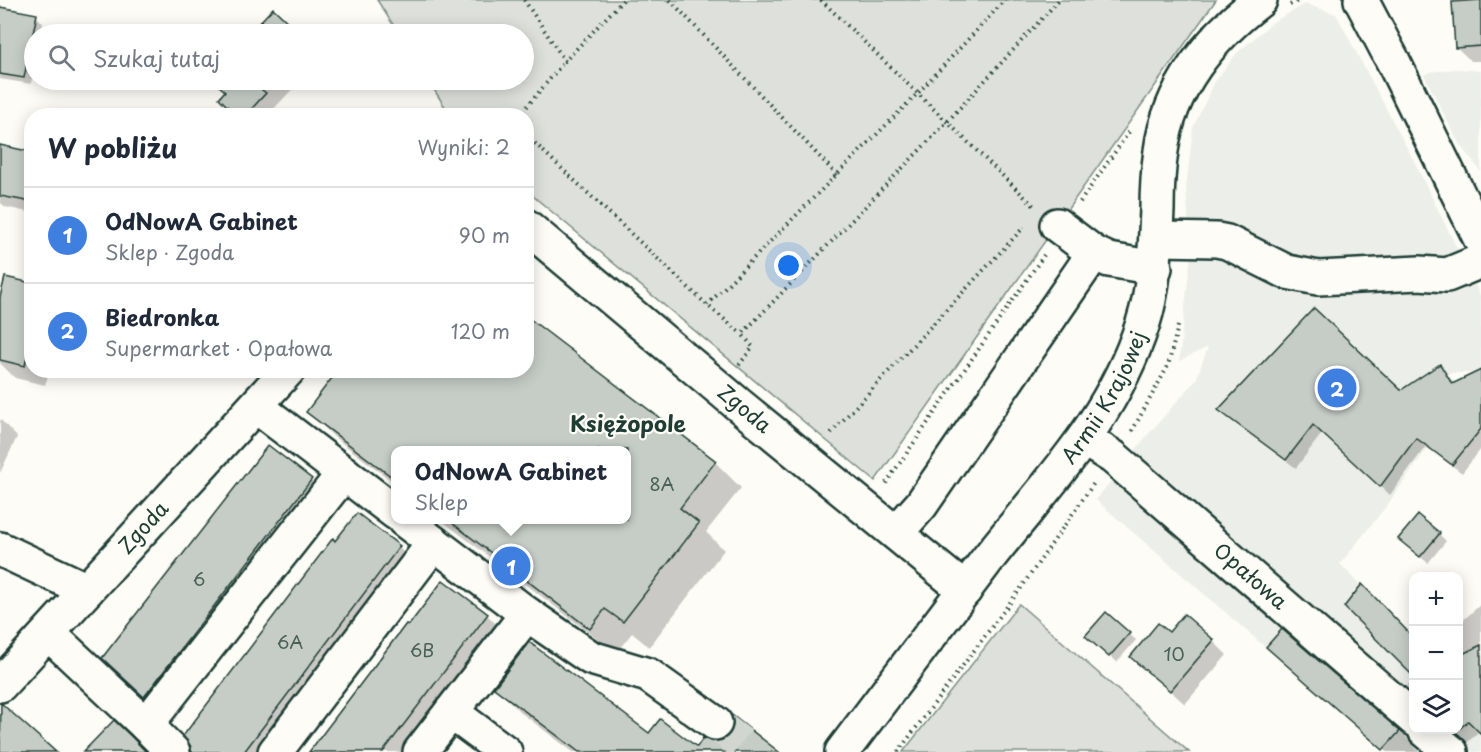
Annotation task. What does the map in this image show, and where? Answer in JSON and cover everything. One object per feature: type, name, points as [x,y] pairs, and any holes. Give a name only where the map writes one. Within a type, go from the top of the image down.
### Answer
[{"type":"street","name":"Armii Krajowej","points":[[842,752],[1084,439],[1110,401],[1144,321],[1156,253],[1161,151],[1171,111],[1191,72],[1215,39],[1260,0]]},
{"type":"street","points":[[1361,0],[1481,240]]},
{"type":"street","points":[[1043,219],[1108,260],[1217,240],[1227,242],[1287,272],[1318,278],[1419,273],[1447,275],[1481,261]]},
{"type":"street","name":"Zgoda","points":[[534,233],[739,405],[965,590]]},
{"type":"street","points":[[896,533],[921,505],[1094,253]]},
{"type":"street","name":"Zgoda","points":[[0,685],[281,378]]},
{"type":"street","points":[[256,406],[391,509]]},
{"type":"street","name":"Opałowa","points":[[1084,439],[1113,457],[1409,716]]},
{"type":"street","points":[[146,725],[344,473]]},
{"type":"street","points":[[410,524],[527,614],[591,658],[648,675],[715,723]]},
{"type":"street","points":[[275,752],[434,543]]},
{"type":"street","points":[[0,549],[87,590]]},
{"type":"street","points":[[420,752],[527,614]]},
{"type":"street","points":[[48,633],[173,752]]},
{"type":"street","points":[[451,712],[505,752]]},
{"type":"street","points":[[1431,734],[1451,752]]},
{"type":"path","points":[[524,0],[565,61]]},
{"type":"path","points":[[526,108],[565,61],[623,0]]},
{"type":"path","points":[[670,0],[837,176]]},
{"type":"path","points":[[821,0],[1043,219],[831,433]]},
{"type":"path","points":[[707,304],[837,176],[1005,0]]},
{"type":"path","points":[[742,334],[946,123],[1059,0]]},
{"type":"path","points":[[534,142],[753,346],[737,367]]},
{"type":"shaded area","points":[[377,0],[1216,0],[875,481],[534,197],[534,108],[446,108],[434,90],[534,90],[534,24],[393,24]]},
{"type":"shaded area","points":[[1306,4],[1336,14],[1415,163],[1481,297],[1481,369],[1472,373],[1451,373],[1436,384],[1433,440],[1388,504],[1340,564],[1409,633],[1409,734],[1463,734],[1463,719],[1481,736],[1481,752],[1386,752],[1096,500],[1145,438],[1196,380],[1208,347],[1179,361],[1191,254],[1186,189],[1193,128],[1214,83],[1237,53],[1273,22]]},
{"type":"shaded area","points":[[1456,69],[1481,71],[1481,172],[1456,138],[1424,75],[1430,72]]},
{"type":"shaded area","points":[[1019,604],[1189,752],[903,752]]},
{"type":"building","points":[[1481,0],[1481,46],[1455,48],[1452,2]]},
{"type":"building","points":[[0,7],[37,14],[35,24],[24,24],[24,78],[0,74]]},
{"type":"building","points":[[273,8],[290,24],[258,24]]},
{"type":"building","points":[[262,90],[266,93],[252,108],[229,108],[219,98],[225,91]]},
{"type":"building","points":[[0,145],[24,150],[24,200],[0,196]]},
{"type":"building","points":[[5,277],[24,281],[24,366],[0,360],[0,297]]},
{"type":"building","points":[[1314,308],[1401,390],[1440,364],[1452,384],[1481,370],[1481,429],[1452,465],[1416,438],[1380,487],[1313,425],[1286,460],[1218,410]]},
{"type":"building","points":[[534,322],[716,461],[680,508],[699,523],[623,622],[605,609],[590,629],[454,524],[631,524],[631,446],[391,446],[391,476],[306,412],[332,378],[534,378]]},
{"type":"building","points":[[268,445],[312,479],[144,697],[102,658]]},
{"type":"building","points":[[357,513],[400,546],[244,752],[191,752],[191,747],[183,736],[333,538],[335,541]]},
{"type":"building","points":[[1418,515],[1440,533],[1420,557],[1398,539]]},
{"type":"building","points":[[443,580],[488,614],[383,752],[309,752],[406,624],[409,625]]},
{"type":"building","points":[[1362,584],[1409,633],[1409,672],[1344,607]]},
{"type":"building","points":[[1106,612],[1130,633],[1109,657],[1085,636]]},
{"type":"building","points":[[1184,614],[1214,640],[1170,691],[1130,657],[1158,623],[1169,632]]},
{"type":"building","points":[[1282,629],[1400,731],[1383,750],[1266,647]]},
{"type":"building","points":[[529,642],[649,733],[660,719],[697,747],[703,738],[714,742],[723,740],[730,734],[734,725],[732,715],[779,752],[579,752],[494,688]]},
{"type":"building","points":[[1481,645],[1481,734],[1468,721],[1463,726],[1463,654]]},
{"type":"building","points":[[1,703],[56,752],[0,752]]},
{"type":"building","points":[[114,720],[133,738],[146,752],[83,752]]},
{"type":"tunnel","points":[[715,723],[753,752]]},
{"type":"place","name":"Biedronka","points":[[1337,388]]},
{"type":"place","name":"OdNowA Gabinet","points":[[511,566]]},
{"type":"district","name":"Księżopole","points":[[628,424]]}]
